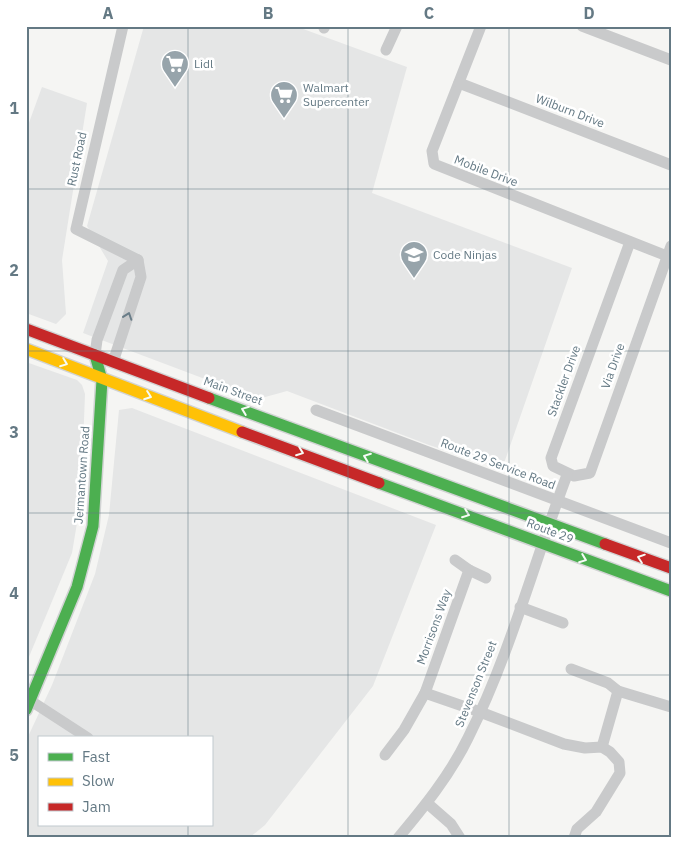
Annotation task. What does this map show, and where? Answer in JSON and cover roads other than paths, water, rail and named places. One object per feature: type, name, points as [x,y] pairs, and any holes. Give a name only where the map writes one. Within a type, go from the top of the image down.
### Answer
[{"type":"main road","name":"Main Street","points":[[26,329],[431,481]]},
{"type":"main road","points":[[26,349],[102,380]]},
{"type":"main road","name":"Jermantown Road","points":[[29,705],[77,587],[88,548],[96,497],[102,380],[95,355]]},
{"type":"main road","name":"Jermantown Road","points":[[102,380],[113,362]]},
{"type":"main road","name":"Route 29","points":[[102,380],[671,591]]},
{"type":"main road","name":"Route 29","points":[[431,481],[671,568]]},
{"type":"street","name":"Rust Road","points":[[123,26],[76,229],[138,260]]},
{"type":"street","points":[[386,50],[397,26]]},
{"type":"street","name":"Mobile Drive","points":[[481,26],[432,151],[434,164],[630,242],[669,251]]},
{"type":"street","points":[[582,26],[671,60]]},
{"type":"street","name":"Wilburn Drive","points":[[459,83],[671,165]]},
{"type":"street","name":"Stackler Drive","points":[[566,475],[553,466],[551,458],[630,242]]},
{"type":"street","name":"Via Drive","points":[[566,475],[586,476],[590,473],[669,251]]},
{"type":"street","points":[[95,355],[97,340],[122,270],[138,260],[141,277],[113,362]]},
{"type":"street","name":"Route 29 Service Road","points":[[316,410],[671,543]]},
{"type":"street","points":[[550,524],[566,475]]},
{"type":"street","name":"Stevenson Street","points":[[398,838],[427,804],[460,754],[480,712],[550,524]]},
{"type":"street","points":[[455,560],[469,570],[486,578]]},
{"type":"street","name":"Morrisons Way","points":[[385,756],[404,730],[424,693],[469,570]]},
{"type":"street","points":[[520,607],[563,623]]},
{"type":"street","points":[[571,668],[608,683],[618,691],[671,708]]},
{"type":"street","points":[[602,747],[618,691]]},
{"type":"street","points":[[424,693],[564,744],[585,748],[602,747],[610,752],[619,762],[620,773],[596,812],[577,829],[574,838]]},
{"type":"street","points":[[29,705],[84,736]]},
{"type":"street","points":[[427,804],[451,824],[460,838]]},
{"type":"place","name":"Lidl","points":[[175,88]]},
{"type":"place","name":"Walmart Supercenter","points":[[284,119]]},
{"type":"place","name":"Code Ninjas","points":[[414,279]]}]
